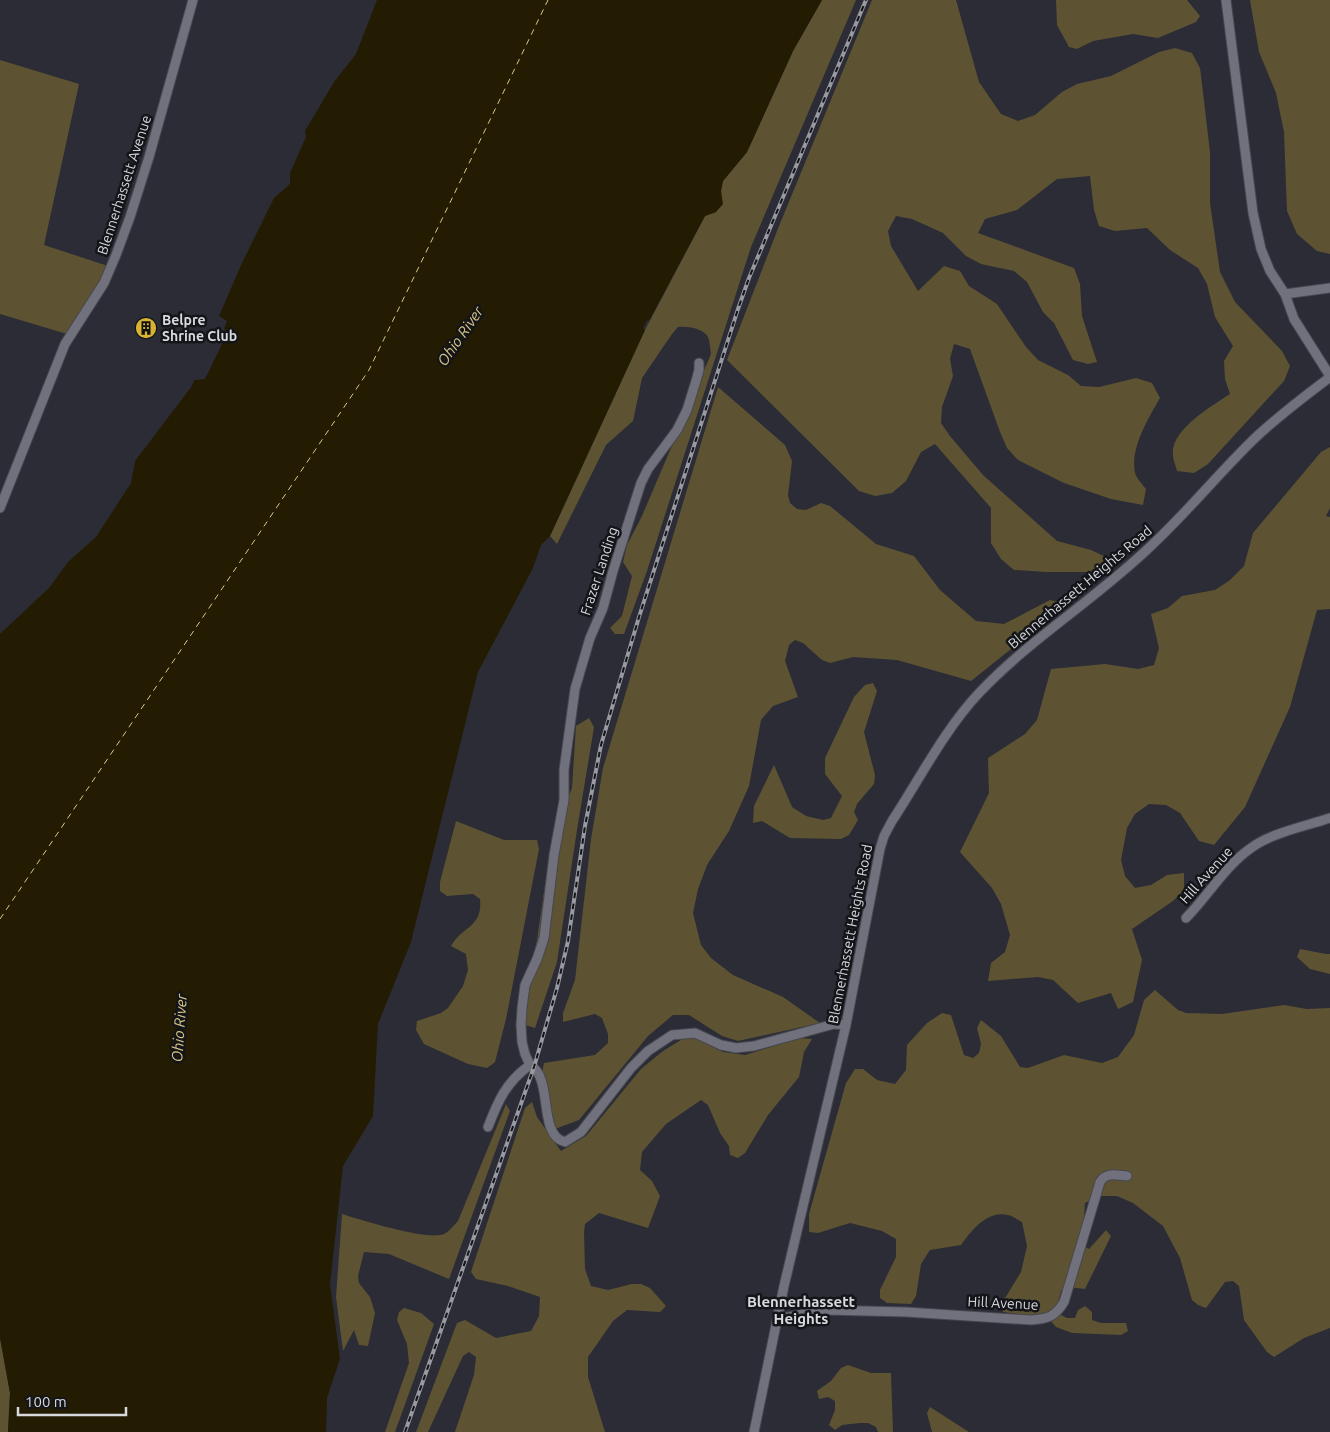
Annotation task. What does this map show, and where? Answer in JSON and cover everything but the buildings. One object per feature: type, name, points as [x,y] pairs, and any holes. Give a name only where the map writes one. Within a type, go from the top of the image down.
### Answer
[{"type":"street","name":"Blennerhassett Avenue","points":[[0,508],[64,348],[104,283],[116,255],[150,152],[193,0]]},
{"type":"street","points":[[1226,0],[1254,213],[1264,256],[1270,271],[1285,294],[1294,319],[1330,377]]},
{"type":"street","points":[[1285,294],[1330,288]]},
{"type":"street","name":"Frazer Landing","points":[[699,363],[696,381],[686,410],[676,430],[648,469],[642,483],[603,608],[590,638],[575,689],[564,770],[564,800],[554,855],[544,938],[525,985],[521,1025],[522,1042],[530,1065],[534,1067],[544,1090],[549,1123],[559,1141],[565,1142],[581,1132],[630,1068],[648,1051],[672,1035],[695,1033],[721,1045],[736,1048],[754,1046],[834,1024],[846,1025]]},
{"type":"street","name":"Blennerhassett Heights Road","points":[[754,1432],[786,1279],[846,1025],[878,858],[884,836],[960,716],[978,694],[1018,657],[1154,544],[1254,439],[1293,404],[1330,377]]},
{"type":"street","name":"Hill Avenue","points":[[1186,918],[1232,864],[1251,847],[1270,838],[1330,818]]},
{"type":"street","points":[[488,1127],[495,1108],[505,1090],[516,1076],[530,1065]]},
{"type":"street","name":"Hill Avenue","points":[[778,1319],[825,1310],[906,1312],[1031,1320],[1044,1319],[1051,1316],[1064,1302],[1100,1182],[1106,1175],[1127,1176]]},
{"type":"shaded area","points":[[822,0],[856,0],[751,247],[647,571],[624,634],[615,634],[610,628],[622,616],[632,576],[623,562],[627,545],[642,516],[711,354],[710,343],[706,334],[690,327],[678,327],[672,334],[642,378],[633,421],[606,445],[557,544],[550,536],[645,330],[705,216],[716,212],[723,181],[747,152],[793,51]]},
{"type":"shaded area","points":[[872,0],[956,0],[979,82],[1001,114],[1018,121],[1035,115],[1062,92],[1077,84],[1111,76],[1159,52],[1175,48],[1192,53],[1200,68],[1210,152],[1210,203],[1220,272],[1235,302],[1282,351],[1290,366],[1284,381],[1208,464],[1194,473],[1177,471],[1173,457],[1174,446],[1185,428],[1203,412],[1230,394],[1225,379],[1224,361],[1233,346],[1215,317],[1207,284],[1198,268],[1170,250],[1147,228],[1115,231],[1099,226],[1094,210],[1090,176],[1057,179],[1017,210],[985,219],[978,233],[1074,268],[1080,284],[1082,316],[1097,362],[1088,364],[1073,360],[1054,323],[1043,312],[1027,282],[1014,271],[981,264],[966,256],[943,233],[912,219],[896,216],[888,231],[891,246],[918,291],[944,266],[960,271],[969,286],[997,304],[1026,347],[1038,360],[1068,375],[1081,386],[1099,387],[1136,378],[1152,383],[1160,398],[1141,434],[1134,463],[1135,473],[1146,489],[1143,505],[1111,499],[1064,483],[1018,460],[1007,448],[1000,432],[970,349],[954,344],[950,359],[953,376],[942,407],[941,423],[983,475],[1057,541],[1091,550],[1108,558],[1098,572],[1014,570],[1001,559],[991,543],[991,508],[935,444],[921,452],[906,481],[892,493],[875,496],[859,491],[727,360],[779,226]]},
{"type":"shaded area","points":[[1056,0],[1187,0],[1200,16],[1196,22],[1158,38],[1133,34],[1093,41],[1077,49],[1069,47],[1057,25]]},
{"type":"shaded area","points":[[1250,0],[1330,0],[1330,254],[1317,251],[1297,234],[1287,211],[1284,132],[1276,93],[1259,52]]},
{"type":"shaded area","points":[[0,60],[79,84],[44,245],[108,266],[101,281],[67,334],[0,314]]},
{"type":"shaded area","points":[[718,387],[785,445],[792,461],[788,495],[790,503],[797,509],[806,510],[821,503],[830,506],[876,544],[914,556],[940,590],[976,621],[1004,624],[1050,600],[1059,602],[1051,617],[971,681],[897,660],[853,657],[830,663],[822,660],[803,643],[795,640],[789,645],[785,661],[798,697],[773,706],[761,720],[749,786],[729,831],[707,865],[698,889],[693,913],[701,945],[711,958],[733,975],[783,997],[820,1023],[738,1041],[722,1036],[689,1015],[673,1015],[648,1036],[579,1120],[555,1129],[542,1073],[544,1063],[595,1055],[608,1043],[608,1034],[602,1018],[595,1014],[563,1022],[563,1013],[575,980],[591,839],[603,768]]},
{"type":"shaded area","points":[[1330,447],[1330,508],[1326,516],[1330,517],[1330,609],[1317,610],[1290,707],[1245,807],[1214,845],[1199,841],[1180,813],[1166,805],[1149,804],[1135,814],[1127,828],[1121,860],[1125,876],[1135,888],[1151,885],[1167,875],[1184,873],[1184,890],[1173,901],[1132,929],[1142,960],[1133,1002],[1118,1009],[1111,993],[1078,1003],[1053,980],[1038,977],[988,981],[991,963],[1005,952],[1010,935],[1001,904],[992,888],[960,852],[989,793],[988,758],[1025,734],[1037,720],[1051,669],[1105,664],[1138,669],[1154,665],[1159,648],[1151,614],[1168,608],[1182,596],[1215,590],[1230,580],[1244,566],[1253,533],[1321,452]]},
{"type":"shaded area","points":[[873,683],[877,691],[864,732],[875,775],[874,784],[857,804],[854,812],[858,820],[849,835],[841,839],[790,838],[762,821],[753,823],[754,806],[774,765],[792,807],[806,816],[823,820],[831,818],[842,796],[825,774],[825,758],[854,697],[865,685]]},
{"type":"shaded area","points":[[589,718],[594,727],[557,962],[535,1028],[519,1023],[537,940],[552,837],[572,788],[576,726]]},
{"type":"shaded area","points":[[456,821],[504,840],[537,840],[539,849],[506,1019],[495,1062],[487,1068],[468,1064],[424,1044],[416,1030],[417,1021],[441,1013],[448,1008],[463,986],[468,970],[466,954],[451,946],[475,921],[480,909],[480,899],[473,894],[447,896],[440,891],[440,882]]},
{"type":"shaded area","points":[[1300,949],[1330,954],[1330,974],[1310,969],[1297,957]]},
{"type":"shaded area","points":[[1155,990],[1178,1010],[1186,1013],[1222,1014],[1284,1005],[1307,1009],[1330,1008],[1330,1328],[1304,1338],[1274,1357],[1267,1352],[1244,1320],[1239,1286],[1233,1281],[1225,1282],[1206,1308],[1198,1305],[1192,1300],[1180,1258],[1163,1226],[1133,1203],[1117,1196],[1100,1196],[1085,1203],[1082,1245],[1089,1249],[1106,1230],[1111,1236],[1085,1289],[1068,1287],[1061,1291],[1057,1307],[1059,1314],[1067,1318],[1075,1318],[1078,1310],[1085,1306],[1092,1312],[1092,1320],[1101,1323],[1126,1323],[1128,1331],[1121,1335],[1072,1333],[1056,1327],[1048,1318],[1003,1312],[1002,1303],[1021,1272],[1027,1246],[1022,1222],[1010,1216],[993,1215],[981,1222],[961,1245],[930,1250],[921,1264],[916,1296],[911,1304],[887,1303],[880,1298],[880,1290],[896,1257],[896,1239],[882,1231],[850,1223],[818,1233],[809,1232],[809,1214],[846,1083],[855,1069],[863,1069],[877,1080],[895,1084],[906,1070],[907,1045],[927,1023],[942,1013],[951,1015],[964,1055],[973,1058],[979,1053],[981,1044],[977,1028],[981,1020],[1001,1036],[1020,1067],[1028,1068],[1064,1055],[1102,1063],[1118,1057],[1134,1035],[1144,1000]]},
{"type":"shaded area","points":[[689,1035],[723,1052],[745,1055],[800,1038],[812,1039],[804,1052],[799,1077],[768,1115],[745,1153],[738,1158],[730,1155],[729,1146],[720,1133],[708,1105],[701,1100],[666,1124],[642,1152],[640,1170],[652,1181],[660,1196],[648,1228],[599,1213],[585,1224],[585,1269],[591,1286],[608,1290],[632,1284],[641,1284],[650,1288],[666,1306],[660,1312],[627,1310],[613,1321],[588,1357],[588,1377],[605,1432],[455,1432],[474,1375],[476,1357],[469,1352],[463,1356],[428,1432],[416,1432],[457,1323],[465,1320],[496,1338],[531,1331],[539,1316],[540,1297],[508,1286],[476,1279],[471,1272],[525,1108],[532,1102],[537,1117],[561,1151],[586,1136],[641,1069],[663,1051]]},
{"type":"shaded area","points":[[506,1104],[510,1111],[449,1279],[389,1254],[364,1252],[358,1276],[359,1283],[370,1297],[375,1313],[368,1346],[359,1345],[354,1330],[343,1351],[336,1297],[342,1214],[378,1225],[424,1235],[446,1233],[458,1221]]},
{"type":"shaded area","points":[[404,1308],[421,1313],[434,1324],[395,1432],[385,1432],[409,1363],[407,1344],[397,1320],[399,1312]]},
{"type":"shaded area","points":[[0,1338],[10,1393],[8,1432],[0,1432]]},
{"type":"shaded area","points":[[848,1365],[871,1373],[891,1373],[893,1432],[878,1432],[876,1427],[868,1423],[842,1425],[835,1430],[829,1425],[835,1410],[835,1401],[828,1397],[819,1399],[817,1391],[831,1381],[841,1368]]},
{"type":"shaded area","points":[[930,1407],[969,1432],[932,1432],[927,1413]]},
{"type":"water","name":"Ohio River","points":[[377,0],[822,0],[793,51],[747,152],[723,181],[721,191],[723,204],[716,212],[705,216],[650,319],[643,328],[645,330],[550,536],[541,545],[533,568],[478,672],[411,942],[378,1024],[373,1116],[343,1166],[330,1284],[340,1359],[327,1398],[326,1432],[8,1432],[10,1393],[0,1338],[0,634],[49,588],[68,562],[96,537],[131,483],[135,461],[192,386],[194,380],[205,379],[228,332],[224,329],[227,321],[219,316],[242,263],[274,198],[290,184],[290,173],[306,137],[305,131],[334,82],[356,54]]},
{"type":"ferry route","points":[[0,919],[369,370],[548,0]]},
{"type":"railway","points":[[405,1432],[534,1067],[557,988],[568,941],[585,826],[601,745],[639,617],[738,309],[749,278],[866,0]]},
{"type":"place","name":"Belpre Shrine Club","points":[[146,328]]},
{"type":"district","name":"Blennerhassett Heights","points":[[801,1310]]}]
